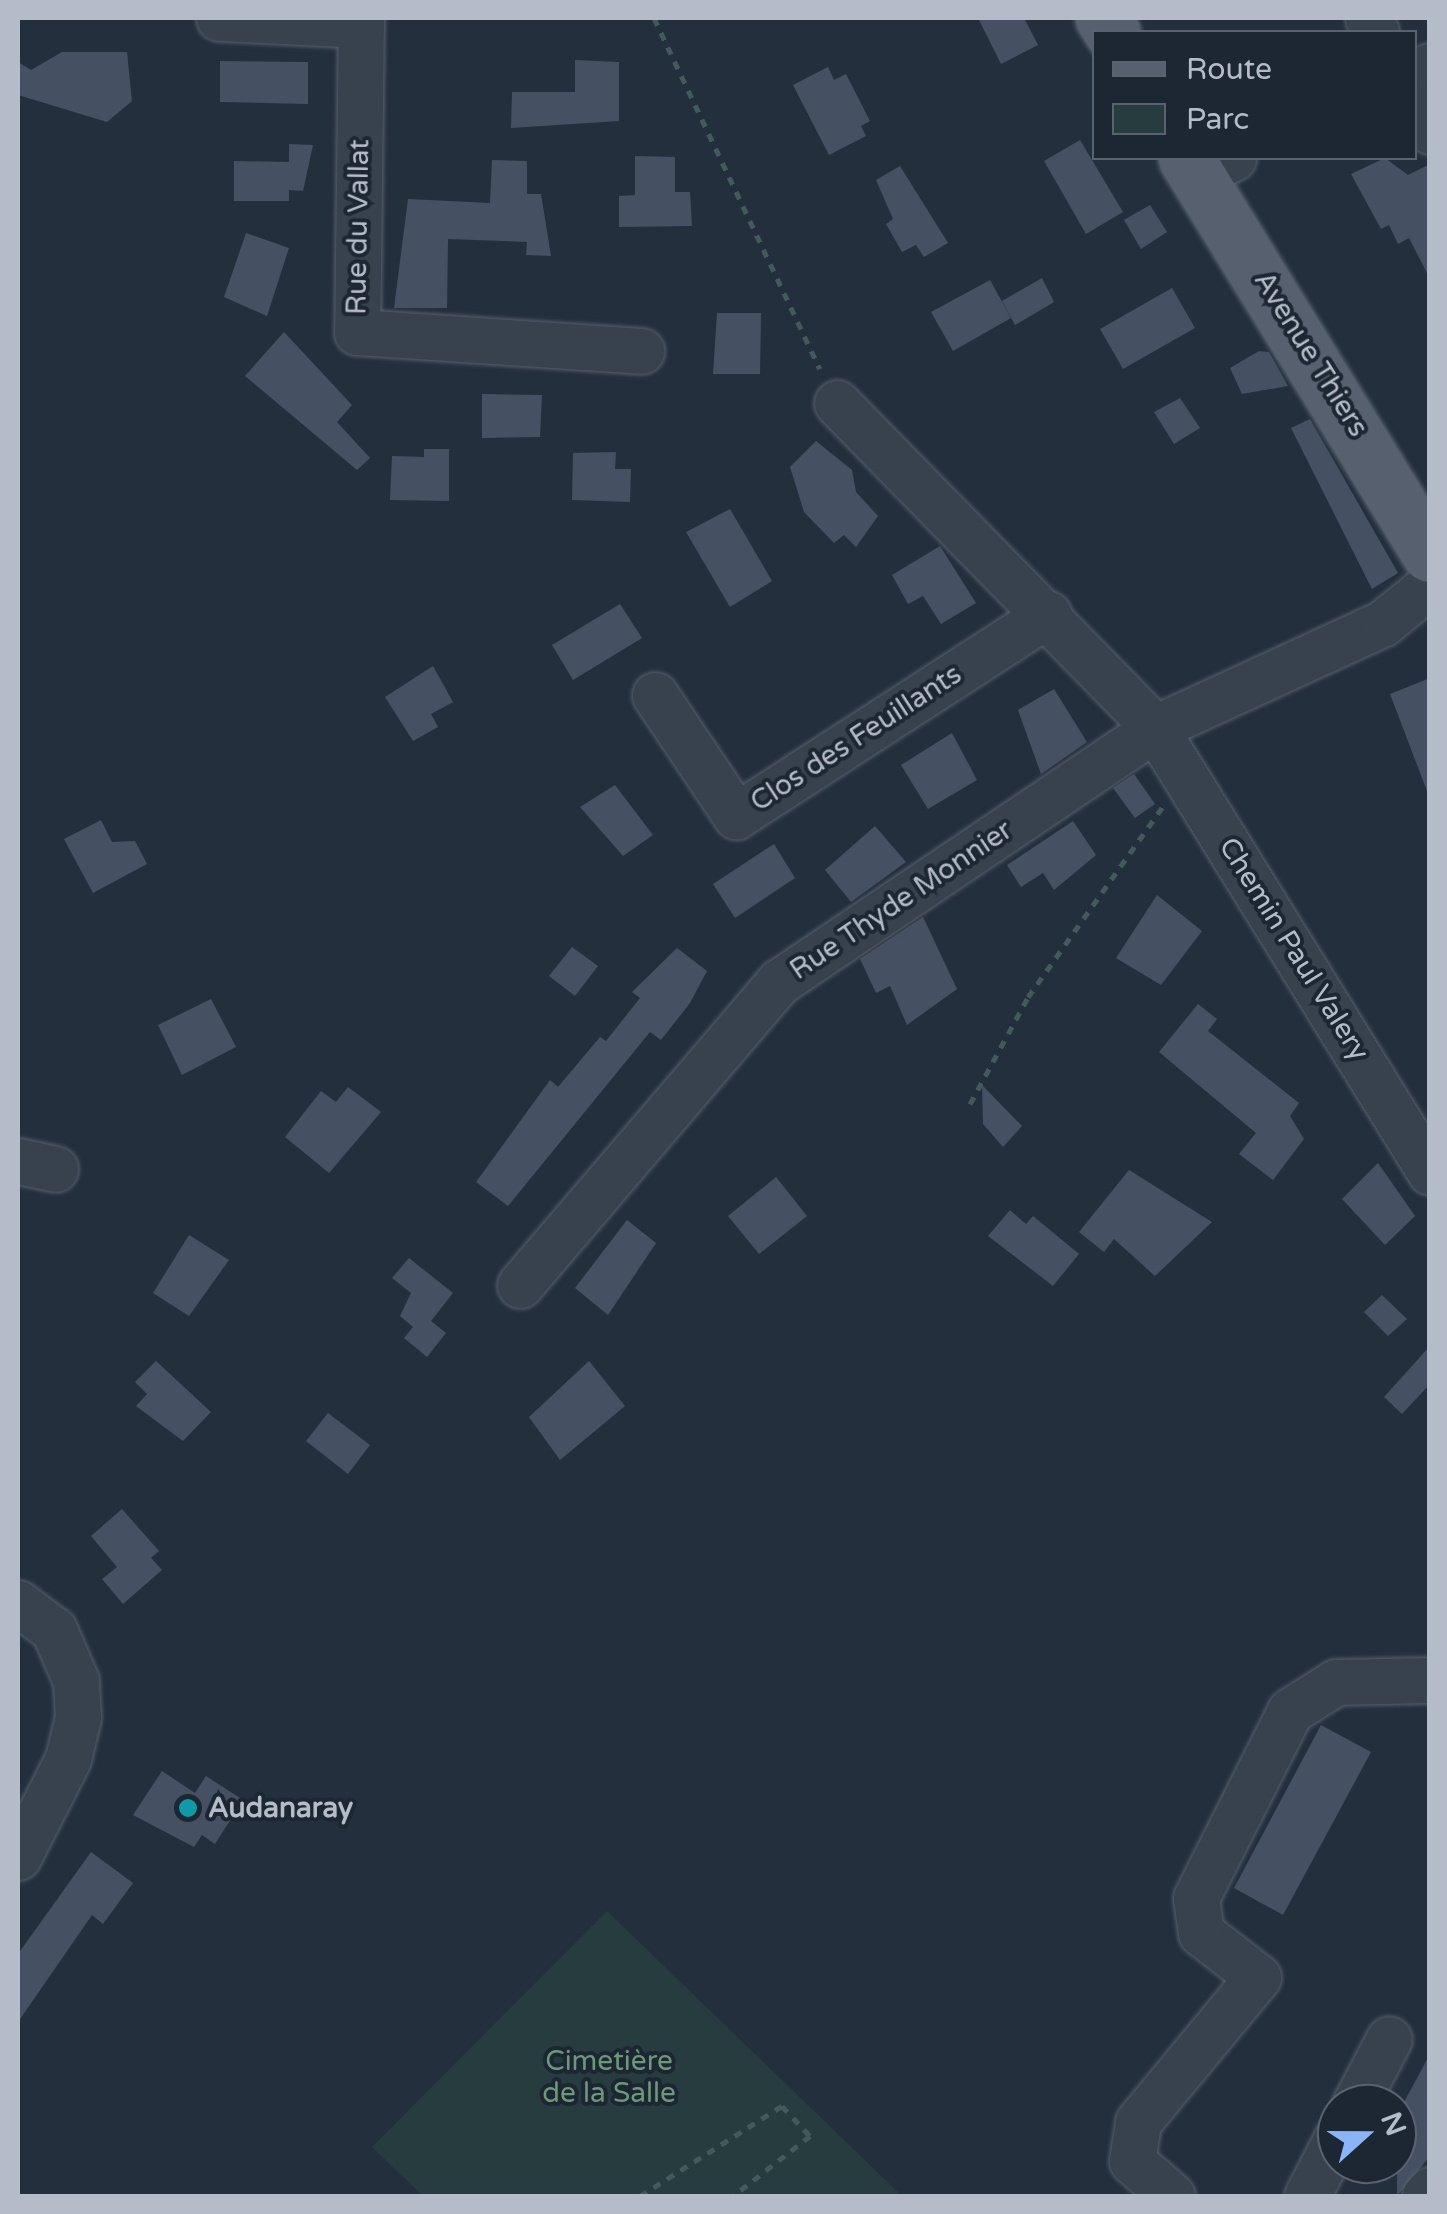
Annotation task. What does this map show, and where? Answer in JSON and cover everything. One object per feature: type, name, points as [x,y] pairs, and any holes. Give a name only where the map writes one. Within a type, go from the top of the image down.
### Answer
[{"type":"main road","name":"Avenue Thiers","points":[[1205,163],[1430,554]]},
{"type":"street","points":[[219,18],[361,21]]},
{"type":"street","name":"Rue du Vallat","points":[[361,21],[357,332],[640,351]]},
{"type":"street","points":[[837,404],[1048,614],[1154,728],[1383,623],[1430,586]]},
{"type":"street","name":"Clos des Feuillants","points":[[655,695],[736,816],[1048,614]]},
{"type":"street","name":"Chemin Paul Valery","points":[[1154,728],[1430,1172]]},
{"type":"street","name":"Rue Thyde Monnier","points":[[520,1285],[779,982],[1154,728]]},
{"type":"street","points":[[18,1604],[54,1630],[76,1681],[78,1717],[54,1792],[18,1857]]},
{"type":"street","points":[[1172,2196],[1132,2161],[1138,2122],[1258,1976],[1201,1933],[1196,1898],[1290,1711],[1336,1682],[1430,1680]]},
{"type":"street","points":[[1365,2084],[1388,2039]]},
{"type":"street","points":[[1426,2196],[1430,2190]]},
{"type":"path","points":[[654,18],[837,404]]},
{"type":"path","points":[[970,1104],[1028,997],[1184,775]]},
{"type":"path","points":[[640,2196],[782,2106],[810,2136],[732,2196]]},
{"type":"green space","name":"Cimetière de la Salle","points":[[607,1911],[902,2196],[423,2196],[372,2147]]},
{"type":"building","points":[[978,18],[1024,18],[1038,45],[1001,64]]},
{"type":"building","points":[[62,52],[127,52],[132,101],[107,122],[18,95],[18,62],[31,70]]},
{"type":"building","points":[[575,60],[619,62],[619,121],[511,128],[512,92],[575,92]]},
{"type":"building","points":[[220,61],[308,62],[308,104],[220,102]]},
{"type":"building","points":[[828,67],[834,80],[846,74],[870,121],[861,126],[866,136],[829,155],[793,85]]},
{"type":"building","points":[[1080,140],[1123,212],[1086,234],[1044,161]]},
{"type":"building","points":[[289,144],[313,145],[303,191],[289,190],[289,201],[234,201],[234,161],[289,162]]},
{"type":"building","points":[[635,156],[675,157],[675,192],[690,192],[692,226],[619,227],[619,196],[635,195]]},
{"type":"building","points":[[492,160],[527,161],[527,194],[541,194],[551,256],[526,255],[527,242],[448,239],[447,308],[394,308],[408,199],[490,203]]},
{"type":"building","points":[[1381,160],[1388,160],[1408,175],[1430,164],[1430,279],[1409,238],[1398,244],[1389,225],[1381,229],[1351,174]]},
{"type":"building","points":[[900,166],[948,243],[924,257],[916,245],[902,252],[886,224],[893,219],[876,180]]},
{"type":"building","points":[[1150,205],[1167,232],[1141,249],[1124,220]]},
{"type":"building","points":[[246,233],[289,248],[267,316],[224,297]]},
{"type":"building","points":[[1042,278],[1054,302],[1015,325],[1002,301]]},
{"type":"building","points":[[990,280],[1011,318],[953,351],[931,312]]},
{"type":"building","points":[[1172,288],[1195,328],[1123,369],[1100,329]]},
{"type":"building","points":[[717,313],[761,313],[760,374],[713,374]]},
{"type":"building","points":[[284,332],[352,405],[337,422],[370,458],[357,470],[245,376]]},
{"type":"building","points":[[1259,351],[1269,352],[1288,386],[1242,394],[1230,368]]},
{"type":"building","points":[[482,394],[542,395],[540,437],[482,438]]},
{"type":"building","points":[[1180,398],[1200,428],[1174,444],[1154,412]]},
{"type":"building","points":[[1310,419],[1398,573],[1372,589],[1291,428]]},
{"type":"building","points":[[816,441],[852,470],[856,492],[878,516],[856,547],[844,535],[834,543],[804,512],[790,467]]},
{"type":"building","points":[[424,449],[449,449],[449,501],[390,500],[392,456],[424,457]]},
{"type":"building","points":[[616,452],[615,469],[631,469],[630,502],[572,500],[573,453]]},
{"type":"building","points":[[730,509],[772,581],[730,607],[686,532]]},
{"type":"building","points":[[940,546],[976,603],[941,624],[923,596],[908,604],[892,575]]},
{"type":"building","points":[[620,604],[642,638],[573,680],[552,645]]},
{"type":"building","points":[[433,666],[453,702],[431,714],[438,727],[413,741],[385,697]]},
{"type":"building","points":[[1430,678],[1430,791],[1427,791],[1390,694]]},
{"type":"building","points":[[1054,689],[1087,742],[1041,774],[1018,710]]},
{"type":"building","points":[[952,733],[977,780],[928,809],[901,765]]},
{"type":"building","points":[[1134,774],[1155,804],[1135,818],[1113,788]]},
{"type":"building","points":[[615,785],[653,835],[623,856],[580,807]]},
{"type":"building","points":[[101,820],[112,842],[135,841],[147,864],[93,893],[64,839]]},
{"type":"building","points":[[1073,821],[1096,855],[1054,890],[1043,873],[1021,887],[1007,865]]},
{"type":"building","points":[[875,826],[906,862],[851,902],[825,870]]},
{"type":"building","points":[[774,844],[795,878],[735,918],[713,884]]},
{"type":"building","points":[[1157,895],[1202,931],[1161,985],[1116,958]]},
{"type":"building","points":[[923,917],[957,989],[907,1025],[890,986],[876,993],[860,959]]},
{"type":"building","points":[[572,947],[598,966],[575,996],[549,976]]},
{"type":"building","points":[[677,948],[707,971],[690,1003],[661,1040],[650,1032],[508,1206],[476,1182],[550,1080],[558,1087],[600,1037],[606,1041],[640,998],[632,992]]},
{"type":"building","points":[[211,999],[236,1047],[182,1075],[158,1025]]},
{"type":"building","points":[[1198,1004],[1217,1019],[1208,1031],[1299,1103],[1290,1116],[1304,1139],[1273,1180],[1239,1154],[1256,1133],[1159,1052]]},
{"type":"building","points":[[982,1085],[1022,1126],[1003,1147],[983,1124]]},
{"type":"building","points":[[348,1087],[381,1112],[329,1173],[285,1137],[321,1091],[336,1102]]},
{"type":"building","points":[[1378,1163],[1415,1216],[1385,1245],[1342,1199]]},
{"type":"building","points":[[1129,1170],[1212,1222],[1155,1276],[1114,1239],[1104,1252],[1079,1232]]},
{"type":"building","points":[[776,1177],[807,1216],[759,1254],[728,1216]]},
{"type":"building","points":[[1010,1210],[1026,1224],[1033,1216],[1079,1254],[1053,1286],[988,1236]]},
{"type":"building","points":[[627,1220],[656,1243],[608,1315],[575,1288]]},
{"type":"building","points":[[189,1235],[229,1260],[189,1316],[153,1293]]},
{"type":"building","points":[[409,1258],[453,1293],[431,1321],[446,1333],[427,1357],[404,1338],[413,1327],[400,1316],[411,1293],[392,1278]]},
{"type":"building","points":[[1382,1295],[1407,1319],[1388,1336],[1364,1312]]},
{"type":"building","points":[[1430,1346],[1430,1384],[1402,1414],[1384,1397]]},
{"type":"building","points":[[156,1361],[211,1412],[183,1441],[136,1406],[147,1394],[135,1382]]},
{"type":"building","points":[[589,1361],[625,1406],[560,1460],[529,1417]]},
{"type":"building","points":[[328,1413],[370,1445],[348,1474],[306,1441]]},
{"type":"building","points":[[122,1509],[159,1551],[151,1558],[162,1570],[123,1604],[102,1579],[117,1567],[91,1536]]},
{"type":"building","points":[[1321,1725],[1371,1752],[1283,1915],[1234,1888]]},
{"type":"building","name":"Audanaray","points":[[162,1771],[195,1793],[206,1776],[243,1800],[215,1844],[202,1835],[194,1847],[133,1815]]},
{"type":"building","points":[[91,1852],[133,1883],[103,1924],[92,1915],[18,2022],[18,1954]]},
{"type":"building","points":[[1430,2054],[1430,2156],[1417,2172],[1417,2084],[1414,2084]]},
{"type":"place","name":"Audanaray","points":[[188,1808]]}]
